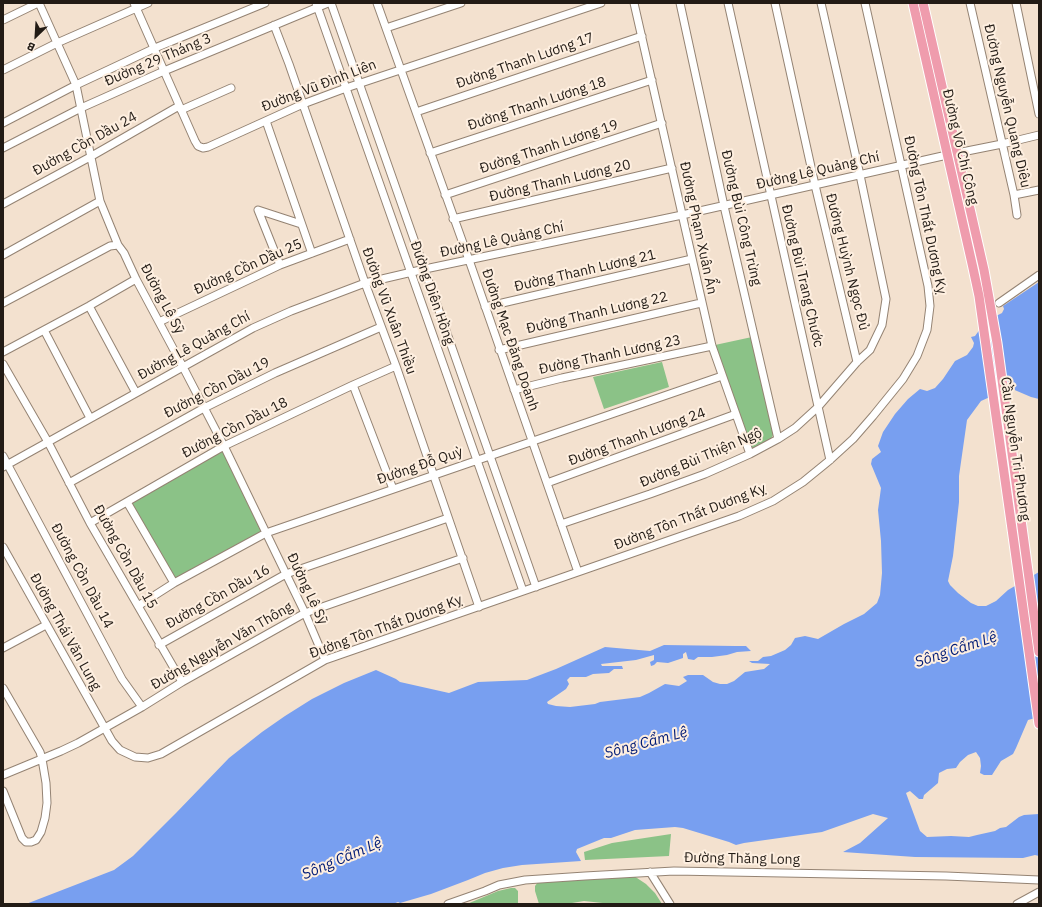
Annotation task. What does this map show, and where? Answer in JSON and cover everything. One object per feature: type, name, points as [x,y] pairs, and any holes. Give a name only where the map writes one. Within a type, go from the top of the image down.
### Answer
[{"type":"main road","name":"Đường Võ Chí Công","points":[[913,3],[979,296]]},
{"type":"main road","name":"Đường Võ Chí Công","points":[[924,3],[982,262],[988,295]]},
{"type":"main road","name":"Cầu Nguyễn Tri Phương","points":[[988,295],[997,343],[1039,652]]},
{"type":"main road","name":"Cầu Nguyễn Tri Phương","points":[[979,296],[1039,724]]},
{"type":"street","points":[[3,20],[38,3]]},
{"type":"street","name":"Đường Lê Sỹ","points":[[38,3],[76,85],[100,201],[118,245],[124,253],[136,279],[224,446],[305,613],[325,660]]},
{"type":"street","points":[[3,70],[136,5],[148,3]]},
{"type":"street","name":"Đường 29 Tháng 3","points":[[3,123],[76,85],[155,48],[265,3]]},
{"type":"street","name":"Đường 29 Tháng 3","points":[[3,148],[81,108],[274,25],[316,5],[328,3]]},
{"type":"street","name":"Đường Diên Hồng","points":[[331,3],[536,587]]},
{"type":"street","name":"Đường Mạc Đăng Doanh","points":[[377,3],[578,572]]},
{"type":"street","points":[[386,28],[461,3]]},
{"type":"street","name":"Đường Vũ Đình Liên","points":[[136,5],[194,141],[198,146],[203,148],[303,104],[359,83],[601,3]]},
{"type":"street","name":"Đường Phạm Xuân Ẩn","points":[[634,3],[712,346],[750,454]]},
{"type":"street","name":"Đường Bùi Công Trừng","points":[[680,3],[724,206],[778,439]]},
{"type":"street","name":"Đường Bùi Trang Chước","points":[[728,3],[830,460]]},
{"type":"street","name":"Đường Huỳnh Ngọc Đủ","points":[[775,3],[815,185],[857,362]]},
{"type":"street","name":"Đường Bùi Thiện Ngộ","points":[[561,524],[705,474],[750,454],[778,439],[795,428],[818,407],[857,362],[870,350],[882,325],[886,299],[860,175],[821,3]]},
{"type":"street","name":"Đường Tôn Thất Dương Kỵ","points":[[104,728],[120,750],[135,757],[148,758],[161,754],[325,660],[739,516],[773,501],[804,482],[853,439],[874,416],[903,378],[917,356],[927,330],[930,306],[928,286],[865,3]]},
{"type":"street","name":"Đường Nguyễn Quang Diêu","points":[[970,3],[1014,195],[1017,215]]},
{"type":"street","points":[[1016,3],[1039,114]]},
{"type":"street","name":"Đường Diên Hồng","points":[[316,5],[523,591]]},
{"type":"street","name":"Đường Vũ Xuân Thiều","points":[[274,25],[365,284],[396,366],[479,607]]},
{"type":"street","name":"Đường Thanh Lương 17","points":[[416,112],[642,36]]},
{"type":"street","name":"Đường Thanh Lương 18","points":[[430,153],[652,80]]},
{"type":"street","name":"Đường Cồn Dầu 24","points":[[3,204],[180,108],[231,88]]},
{"type":"street","points":[[266,121],[312,253]]},
{"type":"street","name":"Đường Thanh Lương 19","points":[[445,195],[662,123]]},
{"type":"street","name":"Đường Lê Quảng Chí","points":[[5,465],[253,328],[291,311],[365,284],[424,269],[724,206],[947,154],[1002,144],[1039,135]]},
{"type":"street","name":"Đường Thanh Lương 20","points":[[453,219],[672,168]]},
{"type":"street","points":[[1014,195],[1039,190]]},
{"type":"street","points":[[3,255],[100,201]]},
{"type":"street","points":[[280,265],[258,210],[301,224]]},
{"type":"street","name":"Đường Cồn Dầu 25","points":[[159,322],[280,265],[350,239]]},
{"type":"street","points":[[3,303],[110,246],[118,245]]},
{"type":"street","name":"Đường Thanh Lương 21","points":[[484,307],[692,260]]},
{"type":"street","points":[[999,303],[1039,274]]},
{"type":"street","points":[[3,352],[136,279]]},
{"type":"street","name":"Đường Thanh Lương 22","points":[[499,350],[701,303]]},
{"type":"street","points":[[88,306],[136,393]]},
{"type":"street","name":"Đường Cồn Dầu 19","points":[[69,483],[204,408],[275,373],[381,327]]},
{"type":"street","points":[[44,330],[90,418]]},
{"type":"street","name":"Đường Thanh Lương 23","points":[[514,390],[562,378],[712,346]]},
{"type":"street","name":"Đường Cồn Dầu 15","points":[[3,364],[48,442],[90,523],[182,682]]},
{"type":"street","name":"Đường Cồn Dầu 18","points":[[90,523],[224,446],[353,384],[396,366]]},
{"type":"street","name":"Đường Đỗ Quỳ","points":[[138,606],[174,583],[266,533],[490,456],[532,440],[722,376]]},
{"type":"street","points":[[353,384],[393,489]]},
{"type":"street","name":"Đường Thanh Lương 24","points":[[547,483],[736,414]]},
{"type":"street","name":"Đường Cồn Dầu 14","points":[[3,456],[5,465],[122,678],[142,707]]},
{"type":"street","points":[[127,502],[174,583]]},
{"type":"street","name":"Đường Cồn Dầu 16","points":[[160,645],[286,574],[448,518]]},
{"type":"street","name":"Đường Thái Văn Lung","points":[[3,548],[104,728]]},
{"type":"street","name":"Đường Nguyễn Văn Thông","points":[[3,775],[73,746],[142,707],[182,682],[305,613],[463,558]]},
{"type":"street","points":[[3,648],[46,624]]},
{"type":"street","points":[[3,688],[40,752],[42,759],[47,803],[41,832],[36,840],[26,842],[22,838],[3,791]]},
{"type":"street","name":"Đường Thăng Long","points":[[448,904],[499,885],[525,880],[674,871],[946,876],[1039,880]]},
{"type":"street","points":[[650,872],[670,904]]},
{"type":"street","points":[[1017,904],[1039,892]]},
{"type":"green space","points":[[752,337],[773,435],[771,439],[753,448],[749,446],[715,345]]},
{"type":"green space","points":[[662,362],[669,387],[604,409],[593,377]]},
{"type":"green space","points":[[224,446],[266,533],[174,583],[127,502]]},
{"type":"green space","points":[[671,834],[669,856],[585,860],[584,852],[612,843]]},
{"type":"green space","points":[[634,876],[646,884],[655,893],[662,904],[612,904],[584,901],[566,904],[539,904],[535,891],[535,886],[538,882]]},
{"type":"green space","points":[[515,888],[518,891],[518,904],[467,904],[498,891]]},
{"type":"water","name":"Sông Cẩm Lệ","points":[[1039,282],[1039,399],[1010,388],[981,401],[967,420],[959,476],[959,502],[953,556],[948,581],[958,593],[971,603],[978,606],[986,606],[996,601],[1008,590],[1039,572],[1039,717],[1028,720],[1013,754],[1001,761],[992,775],[984,775],[980,773],[980,758],[976,752],[968,755],[956,768],[947,769],[939,773],[938,783],[924,795],[923,799],[919,799],[910,791],[906,793],[920,831],[927,837],[969,837],[1006,827],[1024,815],[1039,814],[1039,856],[1035,855],[1023,858],[915,857],[843,852],[860,843],[888,818],[873,814],[822,832],[736,845],[683,828],[675,827],[635,830],[611,838],[604,838],[577,849],[576,852],[581,861],[522,865],[503,868],[485,873],[431,894],[393,904],[26,904],[114,870],[133,856],[229,758],[262,732],[312,699],[344,683],[376,670],[400,682],[449,693],[478,682],[527,680],[605,647],[650,651],[664,645],[746,646],[751,651],[712,657],[698,657],[694,660],[688,659],[686,652],[683,654],[683,658],[668,663],[657,662],[651,666],[650,662],[654,660],[654,655],[636,660],[601,664],[602,666],[622,666],[623,669],[614,669],[609,673],[593,674],[586,677],[570,677],[567,680],[569,684],[566,689],[547,702],[548,704],[556,706],[570,707],[640,697],[665,684],[679,686],[687,681],[683,677],[688,675],[703,675],[713,682],[727,684],[734,681],[745,672],[764,669],[770,664],[752,663],[749,661],[758,661],[763,657],[771,656],[785,650],[791,645],[795,638],[805,636],[818,639],[864,614],[877,603],[880,595],[882,573],[878,510],[881,488],[871,464],[872,459],[881,452],[878,446],[883,432],[895,414],[908,399],[920,389],[927,391],[935,388],[955,361],[967,355],[974,343],[971,337],[975,336],[986,321],[1002,313],[1004,309],[1003,306]]}]
